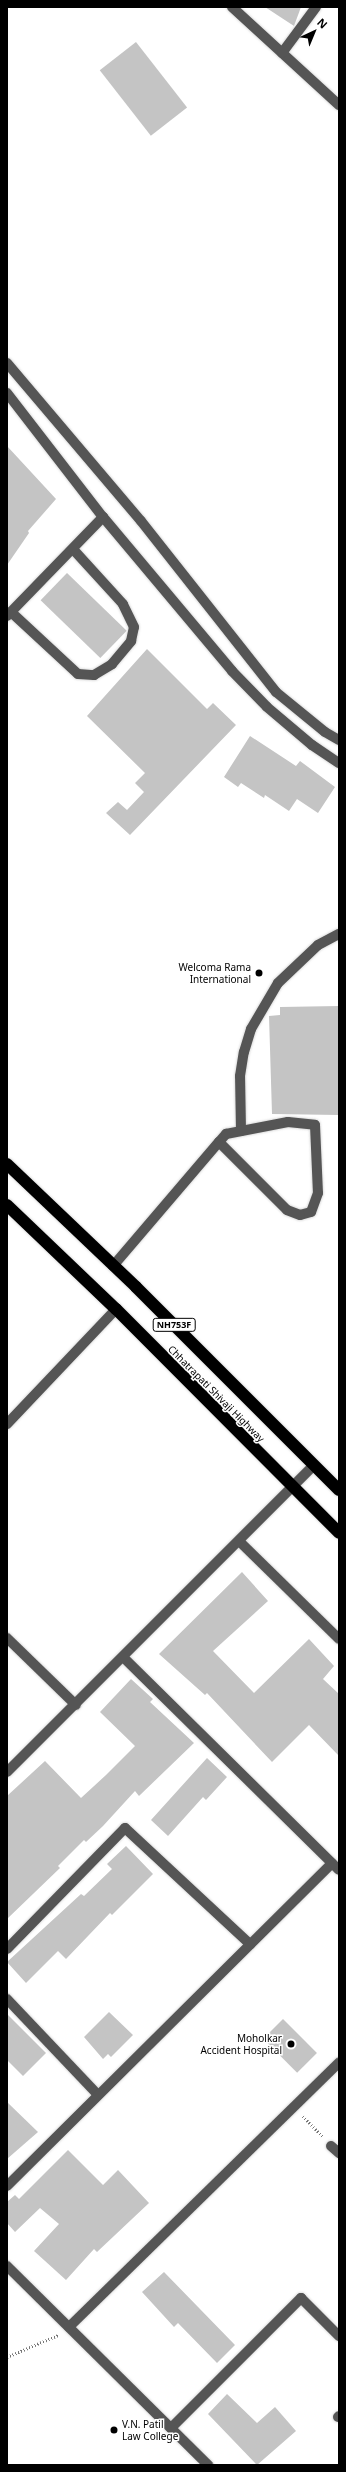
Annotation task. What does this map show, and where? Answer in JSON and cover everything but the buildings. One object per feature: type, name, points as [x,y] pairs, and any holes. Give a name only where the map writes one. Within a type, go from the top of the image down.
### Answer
[{"type":"highway","name":"Chhatrapati Shivaji Highway","points":[[7,1164],[113,1266],[339,1490]]},
{"type":"highway","name":"Chhatrapati Shivaji Highway","points":[[7,1205],[116,1309],[339,1533]]},
{"type":"street","points":[[232,7],[339,105]]},
{"type":"street","points":[[282,53],[316,7]]},
{"type":"street","points":[[7,363],[142,521],[276,692],[325,732],[339,740]]},
{"type":"street","points":[[7,393],[103,517],[232,671],[265,704],[312,745],[339,763]]},
{"type":"street","points":[[73,549],[123,604],[134,628],[130,641],[112,664],[94,675],[78,674],[9,614],[103,517]]},
{"type":"street","points":[[265,704],[276,692]]},
{"type":"street","points":[[241,1131],[240,1076],[244,1052],[251,1029],[278,983],[318,945],[339,934]]},
{"type":"street","points":[[113,1266],[219,1142],[226,1134],[288,1122],[316,1125],[318,1193],[311,1212],[300,1215],[287,1210],[219,1142]]},
{"type":"street","points":[[7,1424],[116,1309]]},
{"type":"street","points":[[7,1772],[76,1705],[314,1465]]},
{"type":"street","points":[[238,1541],[339,1639]]},
{"type":"street","points":[[7,1638],[76,1705]]},
{"type":"street","points":[[7,2186],[250,1944],[336,1866],[123,1657]]},
{"type":"street","points":[[7,1949],[125,1828],[250,1944]]},
{"type":"street","points":[[7,1999],[98,2095]]},
{"type":"street","points":[[69,2327],[339,2063]]},
{"type":"street","points":[[331,2146],[339,2154]]},
{"type":"street","points":[[7,2266],[208,2465]]},
{"type":"street","points":[[171,2428],[301,2298],[339,2336]]},
{"type":"path","points":[[294,2106],[331,2146]]},
{"type":"path","points":[[7,2356],[55,2337],[69,2327]]},
{"type":"place","name":"Welcoma Rama International","points":[[259,973]]},
{"type":"place","name":"Moholkar Accident Hospital","points":[[291,2044]]},
{"type":"place","name":"V.N. Patil Law College","points":[[114,2430]]}]
